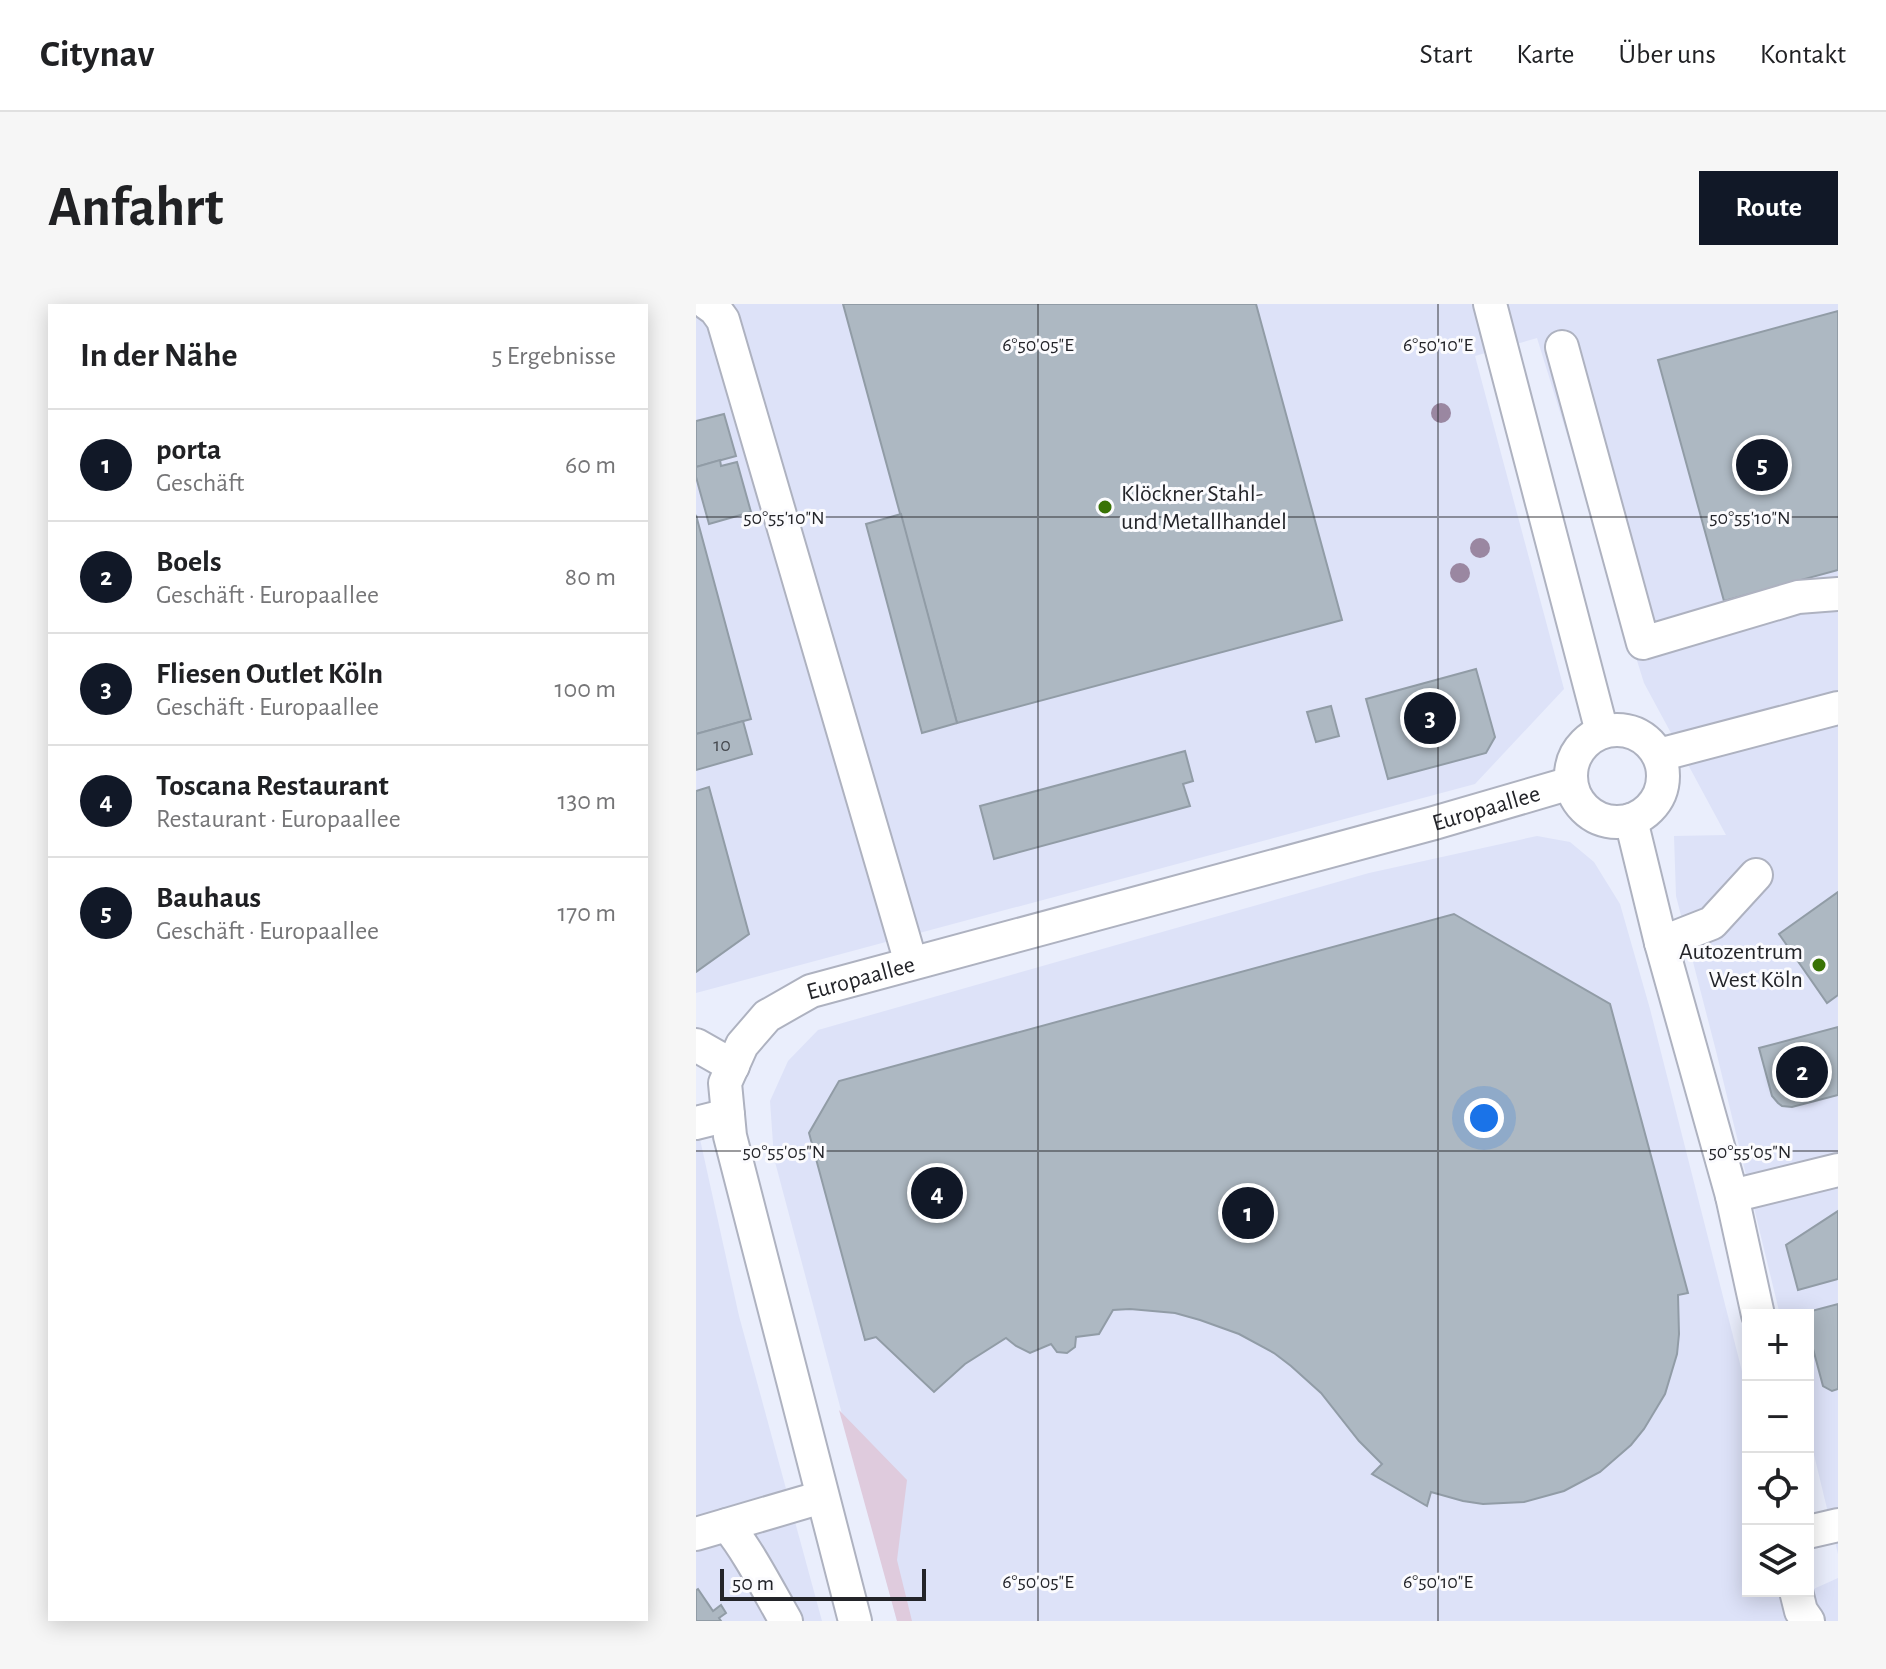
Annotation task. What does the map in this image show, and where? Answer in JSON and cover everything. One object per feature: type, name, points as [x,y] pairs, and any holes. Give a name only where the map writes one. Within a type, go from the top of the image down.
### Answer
[{"type":"street","points":[[708,304],[723,320],[911,963]]},
{"type":"street","points":[[1490,304],[1602,732],[1619,729],[1635,732],[1649,742],[1659,755],[1663,770],[1662,786],[1656,801],[1645,813],[1631,820],[1661,943],[1732,1196],[1757,1309]]},
{"type":"street","points":[[1562,347],[1643,643],[1798,597],[1838,594]]},
{"type":"street","points":[[1659,755],[1838,708]]},
{"type":"street","name":"Europaallee","points":[[1602,732],[1588,739],[1577,752],[1571,767],[1571,783],[1575,795],[1593,815],[1618,822],[1631,820]]},
{"type":"street","name":"Europaallee","points":[[855,1621],[730,1136],[725,1083],[742,1045],[767,1016],[811,991],[1434,823],[1571,783]]},
{"type":"street","points":[[1661,943],[1712,923],[1756,875]]},
{"type":"street","points":[[696,1045],[733,1066]]},
{"type":"street","points":[[696,1123],[728,1115]]},
{"type":"street","points":[[1732,1196],[1838,1170]]},
{"type":"street","points":[[696,1534],[822,1497]]},
{"type":"street","points":[[727,1525],[741,1541],[786,1621]]},
{"type":"street","points":[[1814,1531],[1838,1525]]},
{"type":"street","points":[[1798,1597],[1801,1611],[1808,1621]]},
{"type":"shaded area","points":[[696,304],[1838,304],[1838,1554],[1814,1455],[1814,1309],[1779,1309],[1676,896],[1674,836],[1726,835],[1644,683],[1537,338],[1475,356],[1564,689],[1475,784],[696,993]]},
{"type":"shaded area","points":[[1537,836],[1570,842],[1594,862],[1620,904],[1650,1009],[1742,1371],[1742,1597],[1814,1597],[1814,1589],[1838,1578],[1838,1621],[897,1621],[774,1158],[770,1101],[788,1061],[818,1030],[1369,873]]},
{"type":"shaded area","points":[[696,1121],[739,1316],[822,1621],[696,1621]]},
{"type":"shaded area","points":[[839,1410],[907,1480],[897,1560],[912,1621],[897,1621]]},
{"type":"building","name":"Klöckner Stahl- und Metallhandel","points":[[843,304],[1256,304],[1342,620],[957,723]]},
{"type":"building","points":[[1838,311],[1838,570],[1724,601],[1658,360]]},
{"type":"building","points":[[724,414],[736,456],[696,467],[696,421]]},
{"type":"building","points":[[720,460],[721,466],[737,462],[751,512],[709,524],[696,467]]},
{"type":"building","points":[[901,514],[957,723],[922,733],[866,524]]},
{"type":"building","points":[[696,515],[751,719],[696,734]]},
{"type":"building","points":[[1476,669],[1495,737],[1486,753],[1388,779],[1366,699]]},
{"type":"building","points":[[1331,706],[1339,736],[1316,742],[1307,712]]},
{"type":"building","points":[[743,721],[752,754],[696,770],[696,734]]},
{"type":"building","points":[[1185,751],[1193,781],[1183,784],[1190,806],[994,859],[980,806]]},
{"type":"building","points":[[709,787],[749,934],[696,972],[696,791]]},
{"type":"building","name":"Autozentrum West Köln","points":[[1838,892],[1838,995],[1827,1003],[1779,934]]},
{"type":"building","points":[[1454,914],[1610,1004],[1688,1293],[1678,1295],[1677,1354],[1665,1394],[1631,1445],[1600,1472],[1564,1491],[1524,1502],[1483,1504],[1431,1492],[1427,1506],[1372,1474],[1382,1464],[1359,1441],[1321,1393],[1291,1366],[1239,1334],[1175,1313],[1113,1310],[1099,1334],[1076,1337],[1075,1347],[1067,1353],[1057,1352],[1051,1344],[1030,1353],[1006,1338],[965,1364],[934,1392],[876,1337],[865,1340],[809,1133],[839,1081]]},
{"type":"building","points":[[1838,1027],[1838,1095],[1792,1107],[1782,1106],[1772,1096],[1759,1048]]},
{"type":"building","points":[[1838,1211],[1838,1279],[1798,1290],[1786,1245]]},
{"type":"building","points":[[1838,1304],[1838,1389],[1832,1391],[1823,1386],[1814,1352],[1814,1310]]},
{"type":"building","points":[[698,1589],[713,1611],[721,1605],[726,1613],[719,1618],[721,1621],[696,1621]]},
{"type":"place","name":"Bauhaus","points":[[1762,465]]},
{"type":"place","name":"Klöckner Stahl- und Metallhandel","points":[[1105,507]]},
{"type":"place","name":"Fliesen Outlet Köln","points":[[1430,718]]},
{"type":"place","name":"Autozentrum West Köln","points":[[1819,965]]},
{"type":"place","name":"Boels","points":[[1802,1072]]},
{"type":"place","name":"Toscana Restaurant","points":[[937,1193]]},
{"type":"place","name":"porta","points":[[1248,1213]]}]
